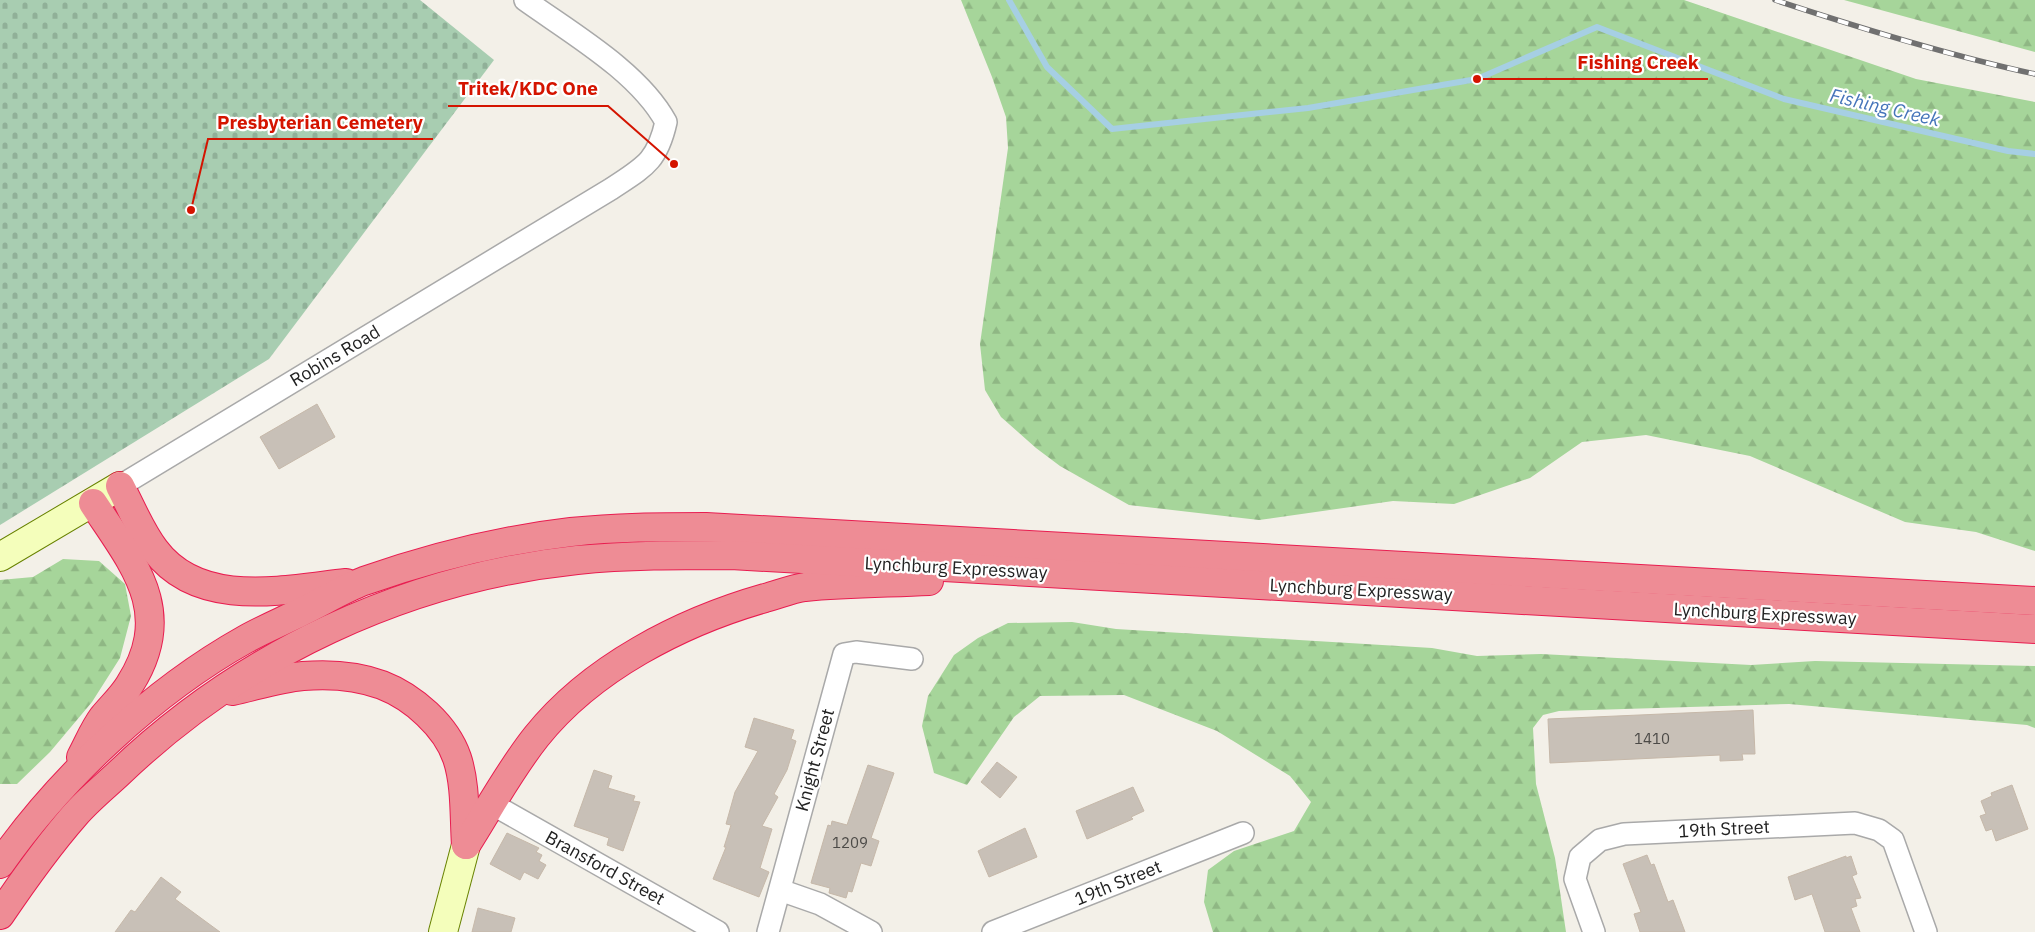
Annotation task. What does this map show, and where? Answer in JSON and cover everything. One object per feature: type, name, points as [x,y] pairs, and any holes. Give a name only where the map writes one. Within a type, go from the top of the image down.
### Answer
[{"type":"highway","points":[[120,486],[154,549],[180,574],[205,586],[238,592],[362,582]]},
{"type":"highway","points":[[71,777],[102,719],[130,685],[144,659],[150,633],[150,609],[139,574],[93,503]]},
{"type":"highway","name":"Lynchburg Expressway","points":[[0,864],[16,841],[71,777],[120,730],[181,682],[246,640],[362,582],[437,559],[513,542],[561,534],[637,527],[706,527],[2035,601]]},
{"type":"highway","name":"Lynchburg Expressway","points":[[0,915],[26,877],[76,814],[157,737],[211,696],[321,632],[383,606],[432,590],[503,572],[575,560],[637,555],[731,555],[2035,630]]},
{"type":"highway","points":[[466,845],[492,804],[507,775],[537,735],[571,701],[614,667],[655,640],[724,610],[803,588],[1073,574]]},
{"type":"highway","points":[[211,696],[302,676],[344,676],[382,685],[416,704],[439,726],[456,756],[460,772],[466,845]]},
{"type":"main road","name":"Robins Road","points":[[0,557],[120,486]]},
{"type":"main road","points":[[443,932],[466,845]]},
{"type":"street","name":"Robins Road","points":[[120,486],[611,189],[648,164],[662,143],[666,122],[658,106],[635,80],[525,0]]},
{"type":"street","name":"Knight Street","points":[[768,932],[844,654],[856,652],[912,659]]},
{"type":"street","name":"Bransford Street","points":[[492,804],[718,932]]},
{"type":"street","name":"19th Street","points":[[1594,932],[1575,879],[1580,857],[1600,840],[1624,834],[1855,823],[1879,830],[1893,840],[1926,932]]},
{"type":"street","name":"19th Street","points":[[992,932],[1243,833]]},
{"type":"street","points":[[780,890],[820,904],[871,932]]},
{"type":"green space","points":[[0,0],[420,0],[494,60],[269,359],[0,525]]},
{"type":"green space","points":[[961,0],[1684,0],[1916,79],[2035,102],[2035,551],[1976,532],[1905,522],[1750,456],[1646,435],[1582,442],[1530,478],[1454,504],[1393,501],[1259,520],[1129,505],[1060,466],[1036,448],[1001,417],[985,390],[980,344],[1008,148],[1006,117]]},
{"type":"green space","points":[[1844,0],[2035,0],[2035,52]]},
{"type":"green space","points":[[63,559],[99,561],[125,584],[131,616],[120,658],[92,702],[50,752],[17,784],[0,784],[0,580],[33,577]]},
{"type":"green space","points":[[1072,622],[1116,629],[1432,648],[1477,656],[1541,654],[1751,665],[1815,661],[2035,666],[2035,728],[2027,725],[1789,704],[1559,711],[1543,715],[1533,728],[1536,784],[1555,858],[1566,932],[1213,932],[1204,902],[1208,870],[1234,851],[1294,831],[1311,802],[1290,776],[1217,731],[1124,695],[1040,696],[1014,717],[967,785],[934,773],[922,726],[928,696],[954,655],[978,638],[1008,623]]},
{"type":"building","points":[[317,404],[335,437],[279,469],[260,437]]},
{"type":"building","points":[[1753,710],[1755,754],[1742,754],[1743,760],[1720,761],[1720,755],[1550,763],[1548,719]]},
{"type":"building","points":[[754,718],[794,730],[791,739],[796,741],[787,770],[774,794],[778,797],[762,826],[772,829],[760,868],[769,872],[759,897],[713,879],[726,847],[724,847],[731,825],[726,824],[735,792],[758,751],[745,747]]},
{"type":"building","points":[[997,762],[1017,777],[1000,798],[981,782]]},
{"type":"building","points":[[868,765],[894,773],[871,838],[879,841],[871,866],[861,863],[852,892],[848,891],[846,898],[829,893],[830,888],[811,883],[828,825],[831,826],[832,821],[847,825]]},
{"type":"building","points":[[594,770],[612,776],[608,788],[635,796],[633,801],[640,802],[623,851],[607,845],[609,838],[574,826]]},
{"type":"building","points":[[2012,785],[2028,829],[1996,841],[1992,829],[1986,831],[1980,816],[1986,814],[1981,801],[1992,796],[1991,793]]},
{"type":"building","points":[[1133,787],[1144,811],[1131,817],[1133,819],[1087,839],[1076,811]]},
{"type":"building","points":[[1025,828],[1037,857],[989,877],[978,851]]},
{"type":"building","points":[[507,833],[539,848],[536,852],[542,855],[539,861],[546,865],[538,879],[524,872],[520,880],[490,864]]},
{"type":"building","points":[[1647,855],[1651,865],[1654,864],[1668,902],[1673,900],[1685,932],[1640,932],[1634,914],[1641,912],[1623,864]]},
{"type":"building","points":[[1846,856],[1846,858],[1851,856],[1857,874],[1852,876],[1861,898],[1855,899],[1857,906],[1851,908],[1860,932],[1825,932],[1812,894],[1795,900],[1788,877]]},
{"type":"building","points":[[161,877],[181,892],[175,899],[220,932],[115,932],[131,910],[135,912]]},
{"type":"building","points":[[478,908],[515,918],[511,932],[472,932]]},
{"type":"waterway","name":"Fishing Creek","points":[[1009,0],[1047,67],[1112,129],[1308,108],[1477,79],[1597,27],[1784,99],[2008,151],[2035,154]]},
{"type":"railway","points":[[1775,0],[1904,40],[2035,74]]},
{"type":"place","name":"Fishing Creek","points":[[1477,79]]},
{"type":"place","name":"Tritek/KDC One","points":[[674,164]]},
{"type":"place","name":"Presbyterian Cemetery","points":[[191,210]]}]
